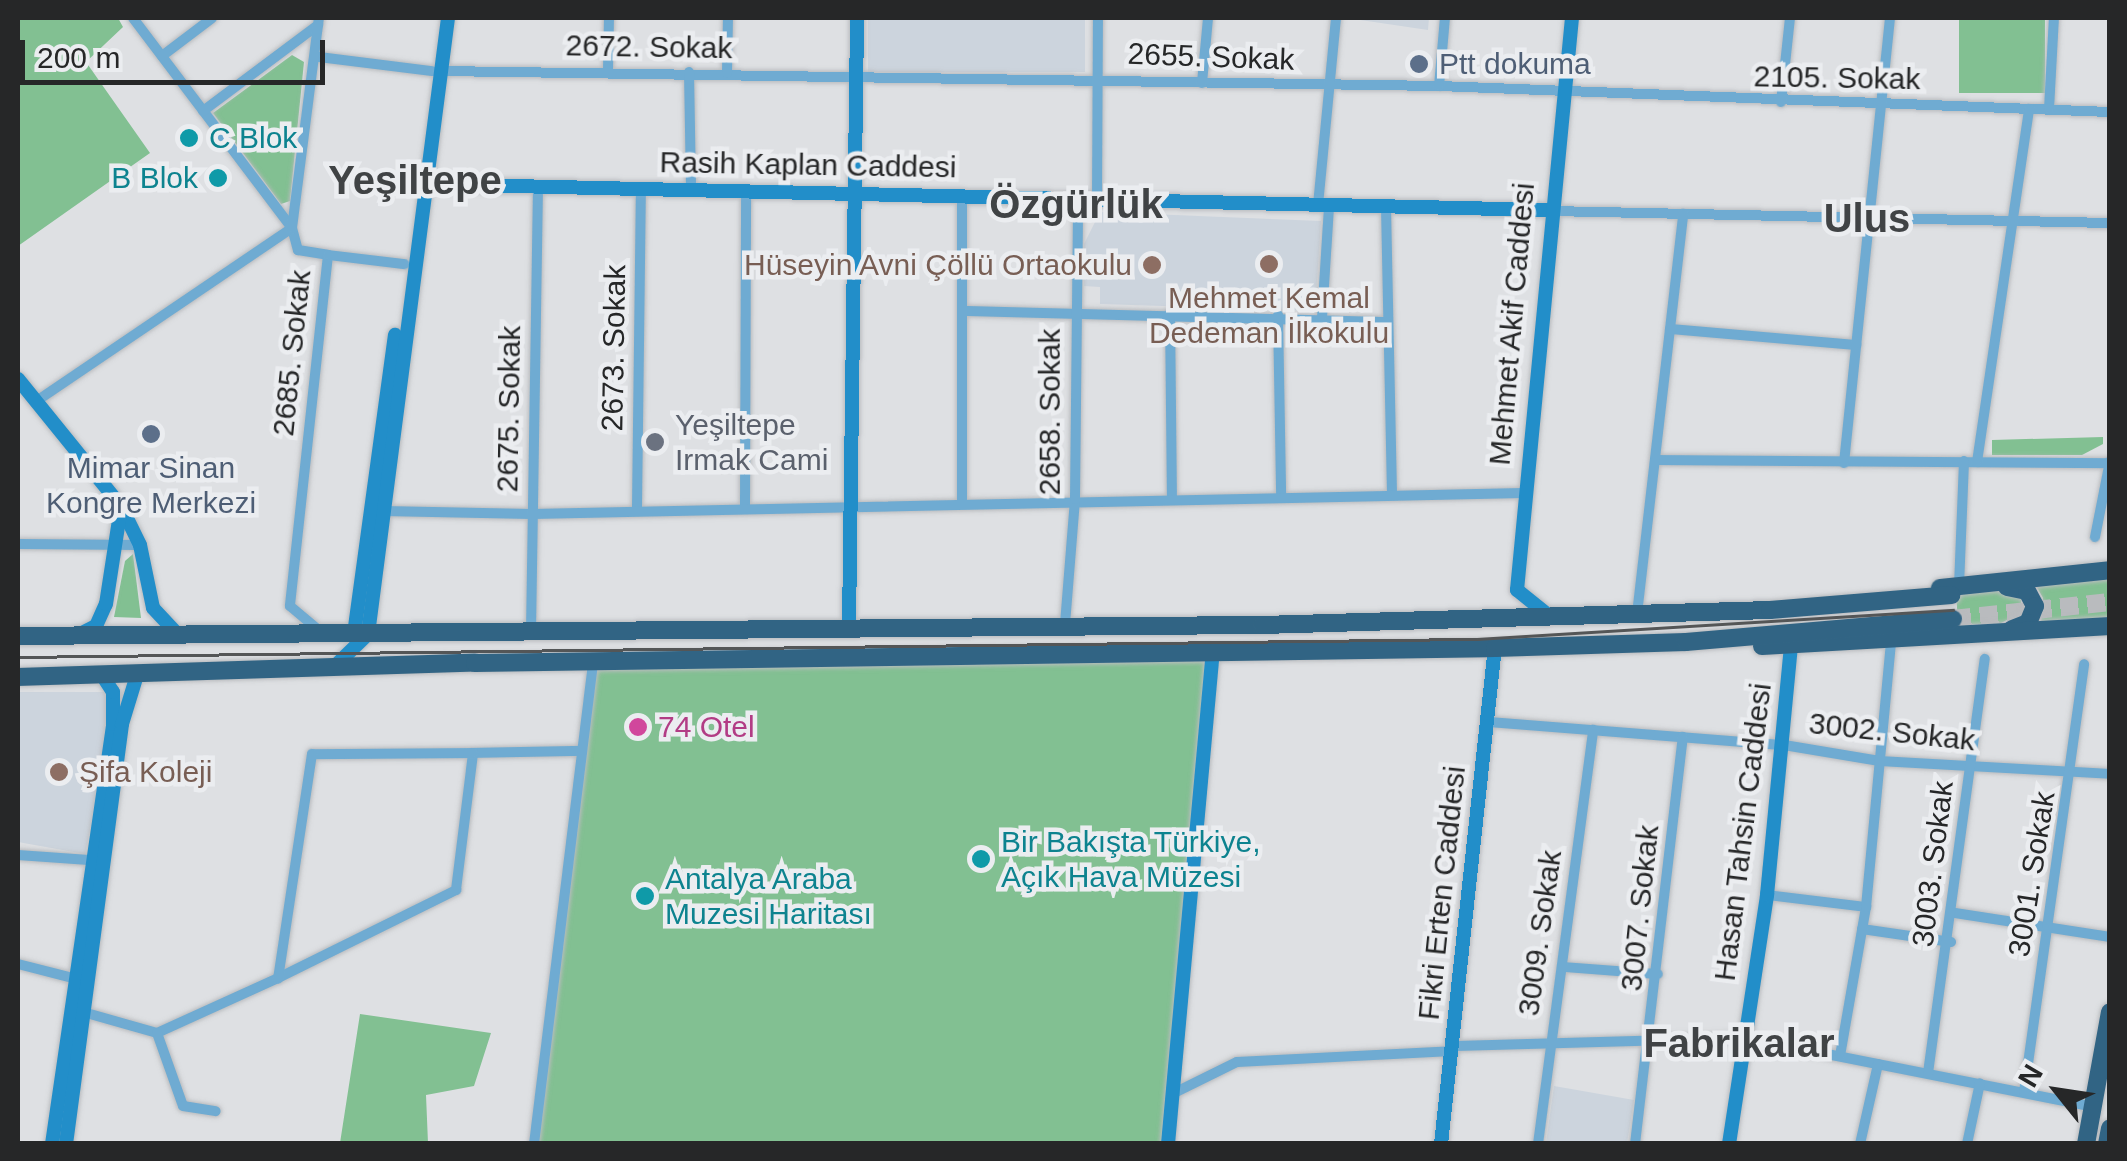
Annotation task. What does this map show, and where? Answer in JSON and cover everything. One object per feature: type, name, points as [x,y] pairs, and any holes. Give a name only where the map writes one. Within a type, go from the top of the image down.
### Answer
[{"type":"highway","points":[[2075,575],[2110,559]]},
{"type":"highway","points":[[18,636],[82,633],[183,638],[850,625],[1553,618],[1705,611],[1955,590],[2110,570]]},
{"type":"highway","points":[[1984,584],[2027,591],[2034,606],[2028,623],[1992,636]]},
{"type":"highway","points":[[18,677],[334,666],[1495,648],[1686,642],[1953,619]]},
{"type":"highway","points":[[850,625],[857,644],[872,656]]},
{"type":"highway","points":[[1686,642],[1791,646],[2084,628],[2110,630]]},
{"type":"highway","points":[[2086,1144],[2110,1012]]},
{"type":"highway","points":[[2106,1144],[2110,1128]]},
{"type":"street","name":"2685. Sokak","points":[[132,18],[292,228],[298,250],[328,255],[290,606],[325,635]]},
{"type":"street","points":[[162,56],[212,18]]},
{"type":"street","points":[[334,666],[353,656],[361,634],[383,511],[426,184],[439,18]]},
{"type":"street","points":[[361,634],[404,264],[448,18]]},
{"type":"street","points":[[608,69],[609,18]]},
{"type":"street","points":[[727,73],[728,18]]},
{"type":"street","points":[[850,625],[857,18]]},
{"type":"street","points":[[1098,18],[1098,199]]},
{"type":"street","points":[[1202,83],[1208,18]]},
{"type":"street","points":[[1322,318],[1324,205],[1336,18]]},
{"type":"street","points":[[1439,86],[1446,18]]},
{"type":"street","name":"Mehmet Akif Caddesi","points":[[1553,618],[1529,607],[1517,590],[1550,210],[1572,18]]},
{"type":"street","points":[[1782,102],[1790,18]]},
{"type":"street","points":[[1844,463],[1890,18]]},
{"type":"street","points":[[2048,110],[2054,18]]},
{"type":"street","points":[[35,402],[292,228],[319,57],[318,21]]},
{"type":"street","points":[[203,110],[318,21]]},
{"type":"street","name":"2672. Sokak","points":[[319,57],[437,71],[608,69],[856,77]]},
{"type":"street","points":[[689,72],[691,190]]},
{"type":"street","name":"2655. Sokak","points":[[856,77],[1099,78],[1564,93]]},
{"type":"street","name":"2105. Sokak","points":[[1564,93],[2110,112]]},
{"type":"street","points":[[1955,590],[1971,462],[2029,110]]},
{"type":"street","name":"Rasih Kaplan Caddesi","points":[[426,184],[1550,210]]},
{"type":"street","name":"2675. Sokak","points":[[531,632],[538,186]]},
{"type":"street","name":"2673. Sokak","points":[[637,508],[641,189]]},
{"type":"street","points":[[746,192],[746,506]]},
{"type":"street","points":[[962,196],[962,501]]},
{"type":"street","name":"2658. Sokak","points":[[1066,624],[1075,499],[1078,199]]},
{"type":"street","points":[[1386,206],[1392,494]]},
{"type":"street","points":[[1550,210],[2110,223]]},
{"type":"street","points":[[1638,614],[1683,214]]},
{"type":"street","points":[[328,255],[404,264]]},
{"type":"street","points":[[964,311],[1278,315],[1388,322]]},
{"type":"street","points":[[1170,313],[1172,498]]},
{"type":"street","points":[[1278,315],[1281,496]]},
{"type":"street","points":[[1670,329],[1856,344]]},
{"type":"street","points":[[18,379],[121,506],[140,544],[153,608],[183,638]]},
{"type":"street","points":[[1655,460],[2109,462],[2095,538]]},
{"type":"street","points":[[383,511],[532,514],[637,508],[850,508],[962,501],[1524,493]]},
{"type":"street","points":[[82,633],[101,619],[117,548],[121,506]]},
{"type":"street","points":[[18,544],[117,548],[140,544]]},
{"type":"street","points":[[1840,1056],[1866,907],[1891,640]]},
{"type":"street","name":"Hasan Tahsin Caddesi","points":[[1732,1143],[1767,894],[1791,646]]},
{"type":"street","name":"Fikri Erten Caddesi","points":[[1440,1144],[1495,648]]},
{"type":"street","points":[[1168,1144],[1214,653]]},
{"type":"street","name":"3003. Sokak","points":[[1928,1073],[1955,913],[1985,659]]},
{"type":"street","points":[[534,1144],[593,661]]},
{"type":"street","name":"3001. Sokak","points":[[2024,1092],[2074,770],[2084,664]]},
{"type":"street","points":[[66,1144],[83,1012],[80,979],[89,860],[118,724],[137,675]]},
{"type":"street","points":[[52,1144],[118,724],[113,692],[102,676]]},
{"type":"street","name":"3002. Sokak","points":[[1489,722],[1784,744],[1880,760],[1970,768],[2110,774]]},
{"type":"street","name":"3009. Sokak","points":[[1538,1144],[1593,730]]},
{"type":"street","name":"3007. Sokak","points":[[1636,1144],[1684,737]]},
{"type":"street","points":[[278,978],[312,754],[581,752]]},
{"type":"street","points":[[83,1012],[157,1033],[456,890],[472,753]]},
{"type":"street","points":[[18,855],[89,860]]},
{"type":"street","points":[[1767,894],[1866,907]]},
{"type":"street","points":[[1955,913],[2110,937]]},
{"type":"street","points":[[1862,929],[1950,942]]},
{"type":"street","points":[[18,965],[80,979]]},
{"type":"street","points":[[1564,968],[1658,974]]},
{"type":"street","points":[[157,1033],[183,1106],[216,1111]]},
{"type":"street","points":[[1174,1093],[1237,1062],[1651,1036],[1746,1038],[2093,1107]]},
{"type":"street","points":[[1860,1144],[1878,1064]]},
{"type":"street","points":[[1967,1144],[1980,1083]]},
{"type":"shaded area","points":[[868,18],[1085,18],[1085,72],[868,72]]},
{"type":"shaded area","points":[[1347,18],[1429,18],[1428,30]]},
{"type":"shaded area","points":[[1100,212],[1321,221],[1315,311],[1100,304],[1100,287],[1084,286],[1084,244]]},
{"type":"shaded area","name":"Şifa Koleji","points":[[20,692],[109,692],[105,759],[85,854],[18,842]]},
{"type":"shaded area","points":[[1554,1086],[1634,1100],[1627,1143],[1546,1143]]},
{"type":"green space","points":[[18,18],[118,18],[123,27],[86,62],[150,153],[18,246]]},
{"type":"green space","points":[[1959,18],[2045,18],[2045,93],[1959,93]]},
{"type":"green space","points":[[292,55],[304,62],[290,201],[281,204],[213,113]]},
{"type":"green space","points":[[2103,437],[2103,444],[2082,455],[1992,455],[1992,440]]},
{"type":"green space","points":[[133,554],[141,618],[114,617],[125,561]]},
{"type":"green space","points":[[2109,576],[2109,619],[2041,623],[2043,598],[2035,584]]},
{"type":"green space","points":[[1994,588],[2021,595],[2021,613],[2001,623],[1958,625],[1956,590]]},
{"type":"green space","points":[[1213,653],[1170,1143],[534,1144],[593,661]]},
{"type":"green space","points":[[360,1014],[491,1033],[474,1086],[426,1095],[428,1143],[340,1143]]},
{"type":"tunnel","points":[[1953,619],[2110,602]]},
{"type":"tram line","points":[[18,657],[1478,639],[1953,610]]},
{"type":"place","name":"Ptt dokuma","points":[[1419,64]]},
{"type":"place","name":"C Blok","points":[[189,138]]},
{"type":"place","name":"B Blok","points":[[218,178]]},
{"type":"place","name":"Mehmet Kemal Dedeman İlkokulu","points":[[1269,264]]},
{"type":"place","name":"Hüseyin Avni Çöllü Ortaokulu","points":[[1152,265]]},
{"type":"place","name":"Mimar Sinan Kongre Merkezi","points":[[151,434]]},
{"type":"place","name":"Yeşiltepe Irmak Cami","points":[[655,442]]},
{"type":"place","name":"74 Otel","points":[[638,727]]},
{"type":"place","name":"Şifa Koleji","points":[[59,772]]},
{"type":"place","name":"Bir Bakışta Türkiye, Açık Hava Müzesi","points":[[981,859]]},
{"type":"place","name":"Antalya Araba Muzesi Haritası","points":[[645,896]]},
{"type":"district","name":"Yeşiltepe","points":[[415,180]]},
{"type":"district","name":"Özgürlük","points":[[1076,204]]},
{"type":"district","name":"Ulus","points":[[1867,218]]},
{"type":"district","name":"Fabrikalar","points":[[1739,1043]]}]
